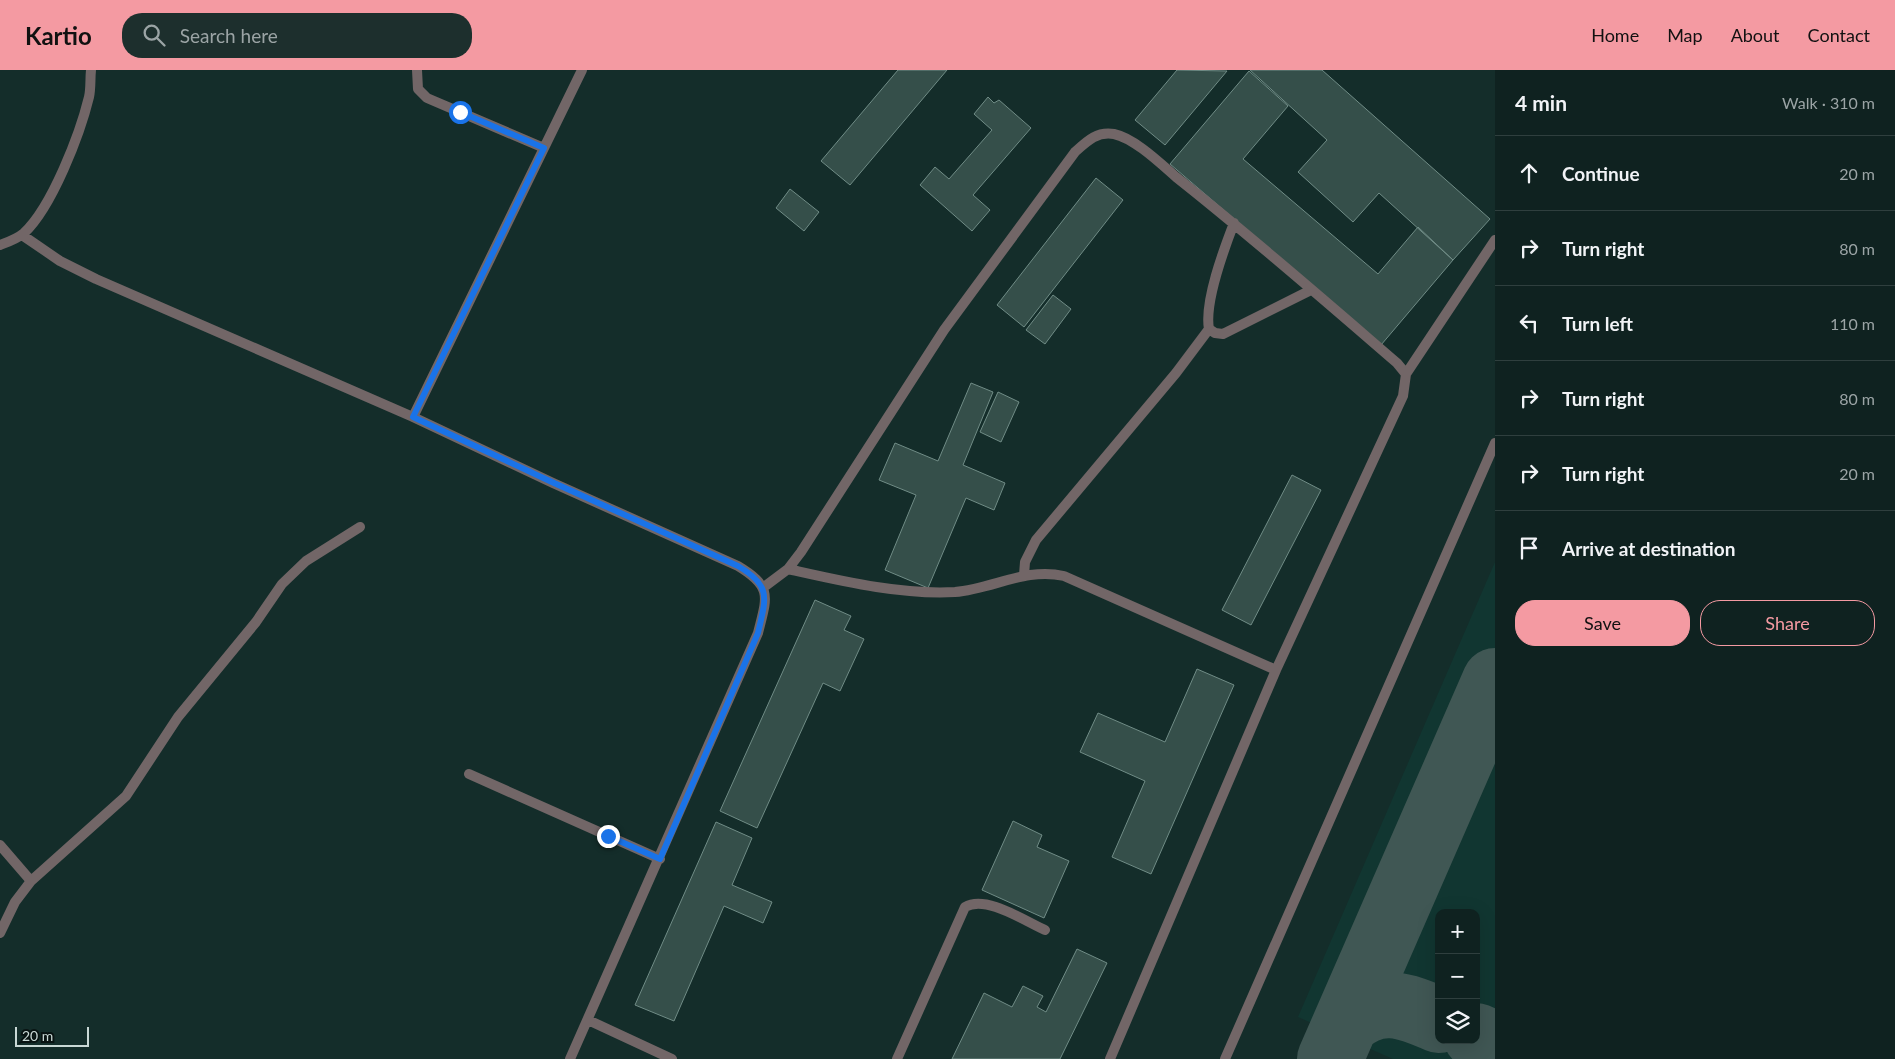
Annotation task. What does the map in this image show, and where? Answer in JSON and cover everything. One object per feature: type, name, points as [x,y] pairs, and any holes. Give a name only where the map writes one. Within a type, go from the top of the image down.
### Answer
[{"type":"lane","points":[[0,246],[22,235],[46,204],[74,144],[89,96],[91,70]]},
{"type":"lane","points":[[417,70],[418,89],[427,98],[544,148]]},
{"type":"lane","points":[[413,417],[582,70]]},
{"type":"lane","points":[[764,588],[788,569],[944,330],[1076,152],[1089,138],[1102,133],[1116,134],[1135,144],[1234,223],[1397,363],[1406,374]]},
{"type":"lane","points":[[1024,575],[1025,562],[1036,540],[1176,373],[1208,329],[1209,310],[1219,264],[1234,223]]},
{"type":"lane","points":[[22,235],[60,261],[96,279],[413,417],[738,566],[753,575],[764,588],[765,604],[758,633],[660,859],[570,1059]]},
{"type":"lane","points":[[1110,1059],[1276,670],[1403,396],[1406,374],[1495,240]]},
{"type":"lane","points":[[1208,329],[1215,333],[1224,334],[1311,290]]},
{"type":"lane","points":[[1225,1059],[1495,443]]},
{"type":"lane","points":[[0,933],[15,902],[31,881],[126,796],[178,717],[256,622],[282,584],[306,561],[360,527]]},
{"type":"lane","points":[[788,569],[890,589],[929,593],[983,588],[1024,575],[1048,572],[1064,576],[1276,670]]},
{"type":"lane","points":[[469,774],[660,859]]},
{"type":"lane","points":[[0,845],[31,881]]},
{"type":"lane","points":[[897,1059],[965,907],[974,902],[987,903],[1045,930]]},
{"type":"lane","points":[[588,1020],[672,1059]]},
{"type":"shaded area","points":[[1495,562],[1495,1059],[1393,1059],[1298,1017]]},
{"type":"building","points":[[898,70],[947,70],[850,185],[821,161]]},
{"type":"building","points":[[1177,70],[1227,71],[1165,145],[1135,120]]},
{"type":"building","points":[[1250,70],[1322,70],[1490,219],[1453,260],[1379,193],[1353,222],[1298,172],[1327,140]]},
{"type":"building","points":[[1249,71],[1288,106],[1243,159],[1378,274],[1418,227],[1453,260],[1381,345],[1170,164]]},
{"type":"building","points":[[988,97],[994,103],[999,100],[1031,128],[973,195],[990,210],[972,231],[920,185],[935,167],[949,179],[992,130],[974,114]]},
{"type":"building","points":[[1096,178],[1123,200],[1024,327],[997,305]]},
{"type":"building","points":[[790,189],[819,212],[804,231],[776,208]]},
{"type":"building","points":[[1053,295],[1071,309],[1045,344],[1026,330]]},
{"type":"building","points":[[971,383],[993,392],[963,465],[1005,483],[994,510],[966,498],[928,588],[885,570],[916,495],[879,480],[895,443],[938,461]]},
{"type":"building","points":[[998,392],[1019,402],[1001,442],[980,432]]},
{"type":"building","points":[[1292,475],[1321,490],[1251,625],[1222,610]]},
{"type":"building","points":[[815,600],[851,616],[844,630],[864,639],[840,691],[823,683],[757,828],[720,811]]},
{"type":"building","points":[[1197,669],[1234,685],[1151,874],[1112,857],[1145,781],[1080,752],[1098,713],[1165,742]]},
{"type":"building","points":[[1013,821],[1042,835],[1037,847],[1069,861],[1044,918],[982,890]]},
{"type":"building","points":[[716,822],[752,838],[732,885],[772,902],[763,923],[724,906],[674,1021],[635,1005]]},
{"type":"building","points":[[1077,949],[1107,963],[1060,1059],[952,1059],[984,993],[1012,1007],[1023,986],[1043,996],[1037,1007],[1046,1012]]},
{"type":"taxiway","points":[[1330,1059],[1495,681]]},
{"type":"taxiway","points":[[1347,1022],[1370,1008],[1392,1005],[1415,1010],[1435,1018]]},
{"type":"taxiway","points":[[1480,1038],[1495,1044]]},
{"type":"route","points":[[460,112],[544,148],[413,417],[738,566],[753,575],[764,588],[765,604],[758,633],[660,859],[608,836]]}]
